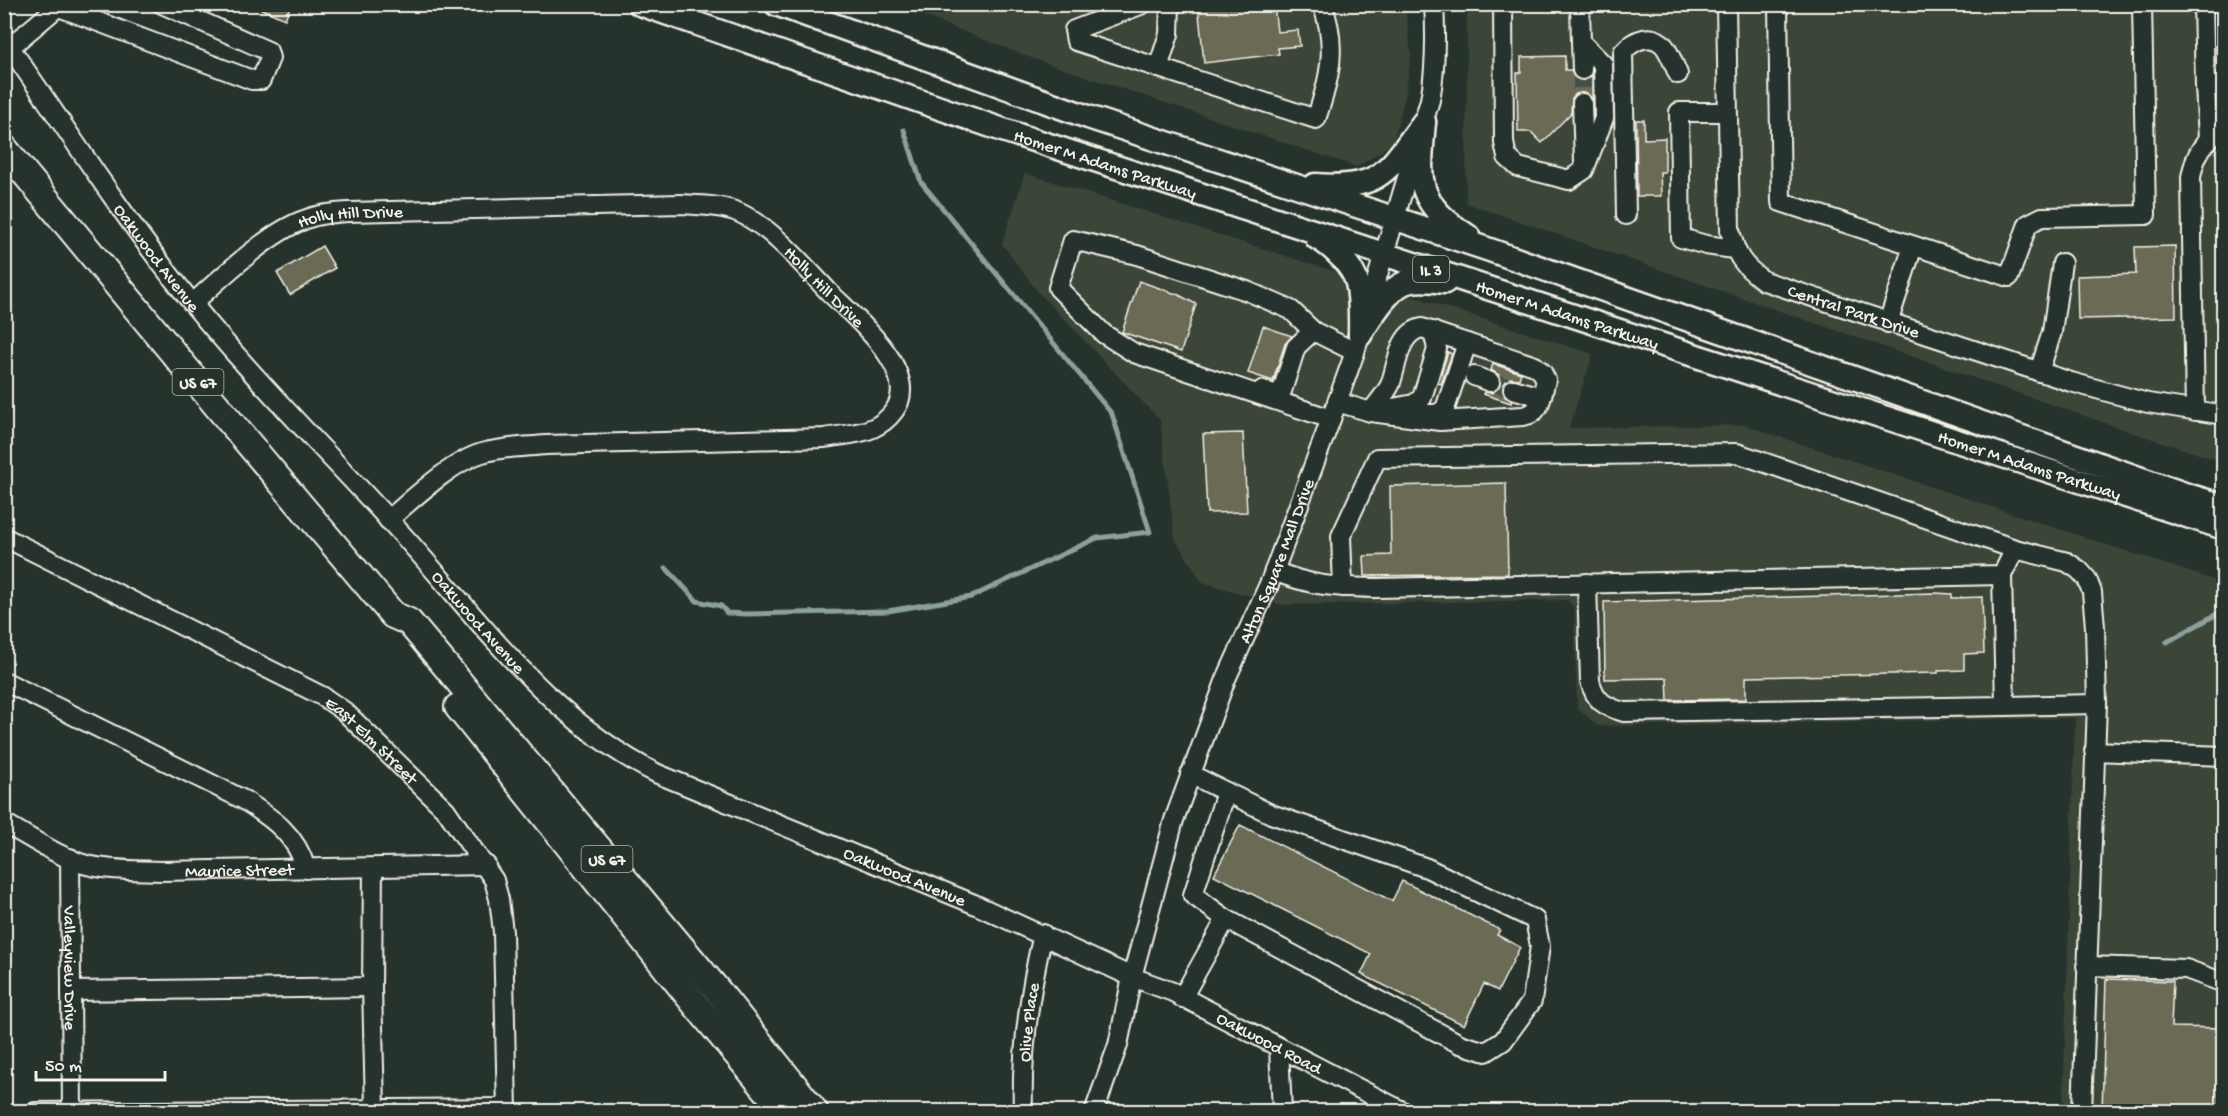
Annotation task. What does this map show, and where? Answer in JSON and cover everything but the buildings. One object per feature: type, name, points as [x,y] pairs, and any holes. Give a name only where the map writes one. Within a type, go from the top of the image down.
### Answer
[{"type":"highway","name":"US 67","points":[[4,148],[393,615],[409,622],[717,990],[815,1112]]},
{"type":"highway","name":"US 67","points":[[393,615],[396,630],[695,1004],[785,1112]]},
{"type":"main road","name":"Homer M Adams Parkway","points":[[640,4],[1003,130],[2223,528]]},
{"type":"main road","name":"Homer M Adams Parkway","points":[[776,4],[1088,117],[1487,249],[2223,506]]},
{"type":"main road","points":[[806,4],[1088,117]]},
{"type":"main road","points":[[1290,184],[1336,187],[1364,184],[1379,176],[1394,161],[1424,122]]},
{"type":"main road","points":[[1424,122],[1421,160],[1422,188],[1431,205],[1453,226],[1487,249]]},
{"type":"main road","points":[[1281,220],[1327,243],[1341,257],[1357,281],[1358,343]]},
{"type":"main road","points":[[1358,343],[1380,305],[1395,290],[1409,281],[1483,286]]},
{"type":"street","points":[[7,43],[60,6],[252,80],[261,80],[270,58],[268,51],[162,4]]},
{"type":"street","points":[[1143,4],[1074,30],[1076,41],[1316,119],[1331,64],[1330,33],[1322,4]]},
{"type":"street","points":[[1158,68],[1169,34],[1170,4]]},
{"type":"street","name":"Alton Square Mall Drive","points":[[1094,1112],[1118,1045],[1132,978],[1174,820],[1226,680],[1274,572],[1358,343],[1424,122],[1435,75],[1434,4]]},
{"type":"street","points":[[1503,4],[1504,142],[1507,157],[1518,167],[1569,180],[1584,170],[1604,118],[1603,64],[1581,42]]},
{"type":"street","points":[[1580,4],[1582,70]]},
{"type":"street","name":"Central Park Drive","points":[[1726,4],[1730,230],[1734,249],[1745,267],[1764,281],[2039,372],[2148,403],[2223,415]]},
{"type":"street","points":[[1778,4],[1781,202],[2009,277],[2028,224],[2042,217],[2146,215],[2142,4]]},
{"type":"street","points":[[2195,411],[2191,177],[2194,161],[2216,134],[2214,86],[2203,4]]},
{"type":"street","points":[[1626,215],[1623,52],[1631,43],[1642,39],[1654,39],[1664,46],[1678,74]]},
{"type":"street","name":"Oakwood Avenue","points":[[7,43],[173,279],[273,396],[388,519],[525,672],[559,706],[634,762],[658,774],[963,899],[1132,978]]},
{"type":"street","points":[[1582,104],[1584,170]]},
{"type":"street","points":[[1727,112],[1679,112],[1681,238],[1734,249]]},
{"type":"street","name":"Holly Hill Drive","points":[[193,303],[269,240],[292,225],[321,215],[349,212],[709,205],[735,212],[753,221],[774,238],[884,347],[898,375],[900,393],[897,408],[881,424],[861,432],[824,438],[505,448],[481,453],[466,460],[388,519]]},
{"type":"street","points":[[1358,343],[1313,331],[1291,310],[1247,291],[1137,255],[1073,240],[1058,288],[1104,334],[1134,353],[1233,386],[1334,410],[1391,414],[1440,421],[1532,415],[1537,410],[1546,380],[1535,366],[1422,328],[1413,330],[1406,337],[1389,385],[1371,412]]},
{"type":"street","points":[[1888,323],[1914,246]]},
{"type":"street","points":[[2039,372],[2052,332],[2062,263]]},
{"type":"street","points":[[1233,386],[1274,394],[1282,391],[1296,347],[1313,331]]},
{"type":"street","points":[[1371,412],[1414,404],[1422,398],[1437,349],[1434,332]]},
{"type":"street","points":[[1391,414],[1437,414],[1445,409],[1467,343]]},
{"type":"street","points":[[1513,389],[1541,398]]},
{"type":"street","points":[[1343,587],[1341,536],[1377,458],[1737,453],[2015,549],[2067,562],[2079,570],[2087,579],[2092,592],[2097,704],[2082,1112]]},
{"type":"street","name":"East Elm Street","points":[[4,537],[322,696],[344,711],[446,810],[486,865],[494,880],[499,898],[503,932],[507,1110]]},
{"type":"street","points":[[2005,706],[2002,575],[2015,549]]},
{"type":"street","points":[[1274,572],[1299,582],[1323,587],[2002,575]]},
{"type":"street","points":[[1587,583],[1590,681],[1593,694],[1601,703],[1624,712],[2097,704]]},
{"type":"street","points":[[4,681],[244,800],[272,819],[290,837],[301,853],[306,869]]},
{"type":"street","points":[[2094,751],[2223,756]]},
{"type":"street","points":[[1190,774],[1271,814],[1426,867],[1535,920],[1540,946],[1532,1001],[1503,1041],[1486,1052],[1460,1044],[1226,919],[1193,895],[1226,792]]},
{"type":"street","name":"Maurice Street","points":[[4,823],[70,858],[107,869],[150,871],[486,865]]},
{"type":"street","name":"Valleyview Drive","points":[[70,858],[72,1111]]},
{"type":"street","points":[[372,868],[375,1108]]},
{"type":"street","points":[[1182,998],[1226,919]]},
{"type":"street","name":"Olive Place","points":[[1023,1112],[1022,1077],[1026,1028],[1033,975],[1042,934]]},
{"type":"street","points":[[2086,966],[2186,969],[2223,983]]},
{"type":"street","name":"Oakwood Road","points":[[1132,978],[1182,998],[1404,1112]]},
{"type":"street","points":[[71,991],[372,987]]},
{"type":"street","points":[[1279,1048],[1281,1112]]},
{"type":"street","points":[[35,1112],[375,1108],[507,1110]]},
{"type":"shaded area","points":[[896,5],[1405,5],[1411,54],[1405,97],[1393,143],[1357,167],[1034,59]]},
{"type":"shaded area","points":[[1467,5],[2223,5],[2223,462],[1466,203]]},
{"type":"shaded area","points":[[1025,173],[1593,354],[1569,428],[1744,425],[2223,583],[2223,1111],[2063,1111],[2075,718],[1598,726],[1577,708],[1574,608],[1568,600],[1282,605],[1202,582],[1175,539],[1160,420],[1038,292],[1002,244]]},
{"type":"waterway","points":[[666,568],[697,601],[721,606],[727,613],[888,611],[971,597],[1097,538],[1150,532],[1112,414],[921,182],[904,130]]},
{"type":"waterway","points":[[2167,642],[2224,610]]},
{"type":"tunnel","points":[[1582,70],[1582,103]]},
{"type":"tunnel","points":[[1490,382],[1513,389]]}]
